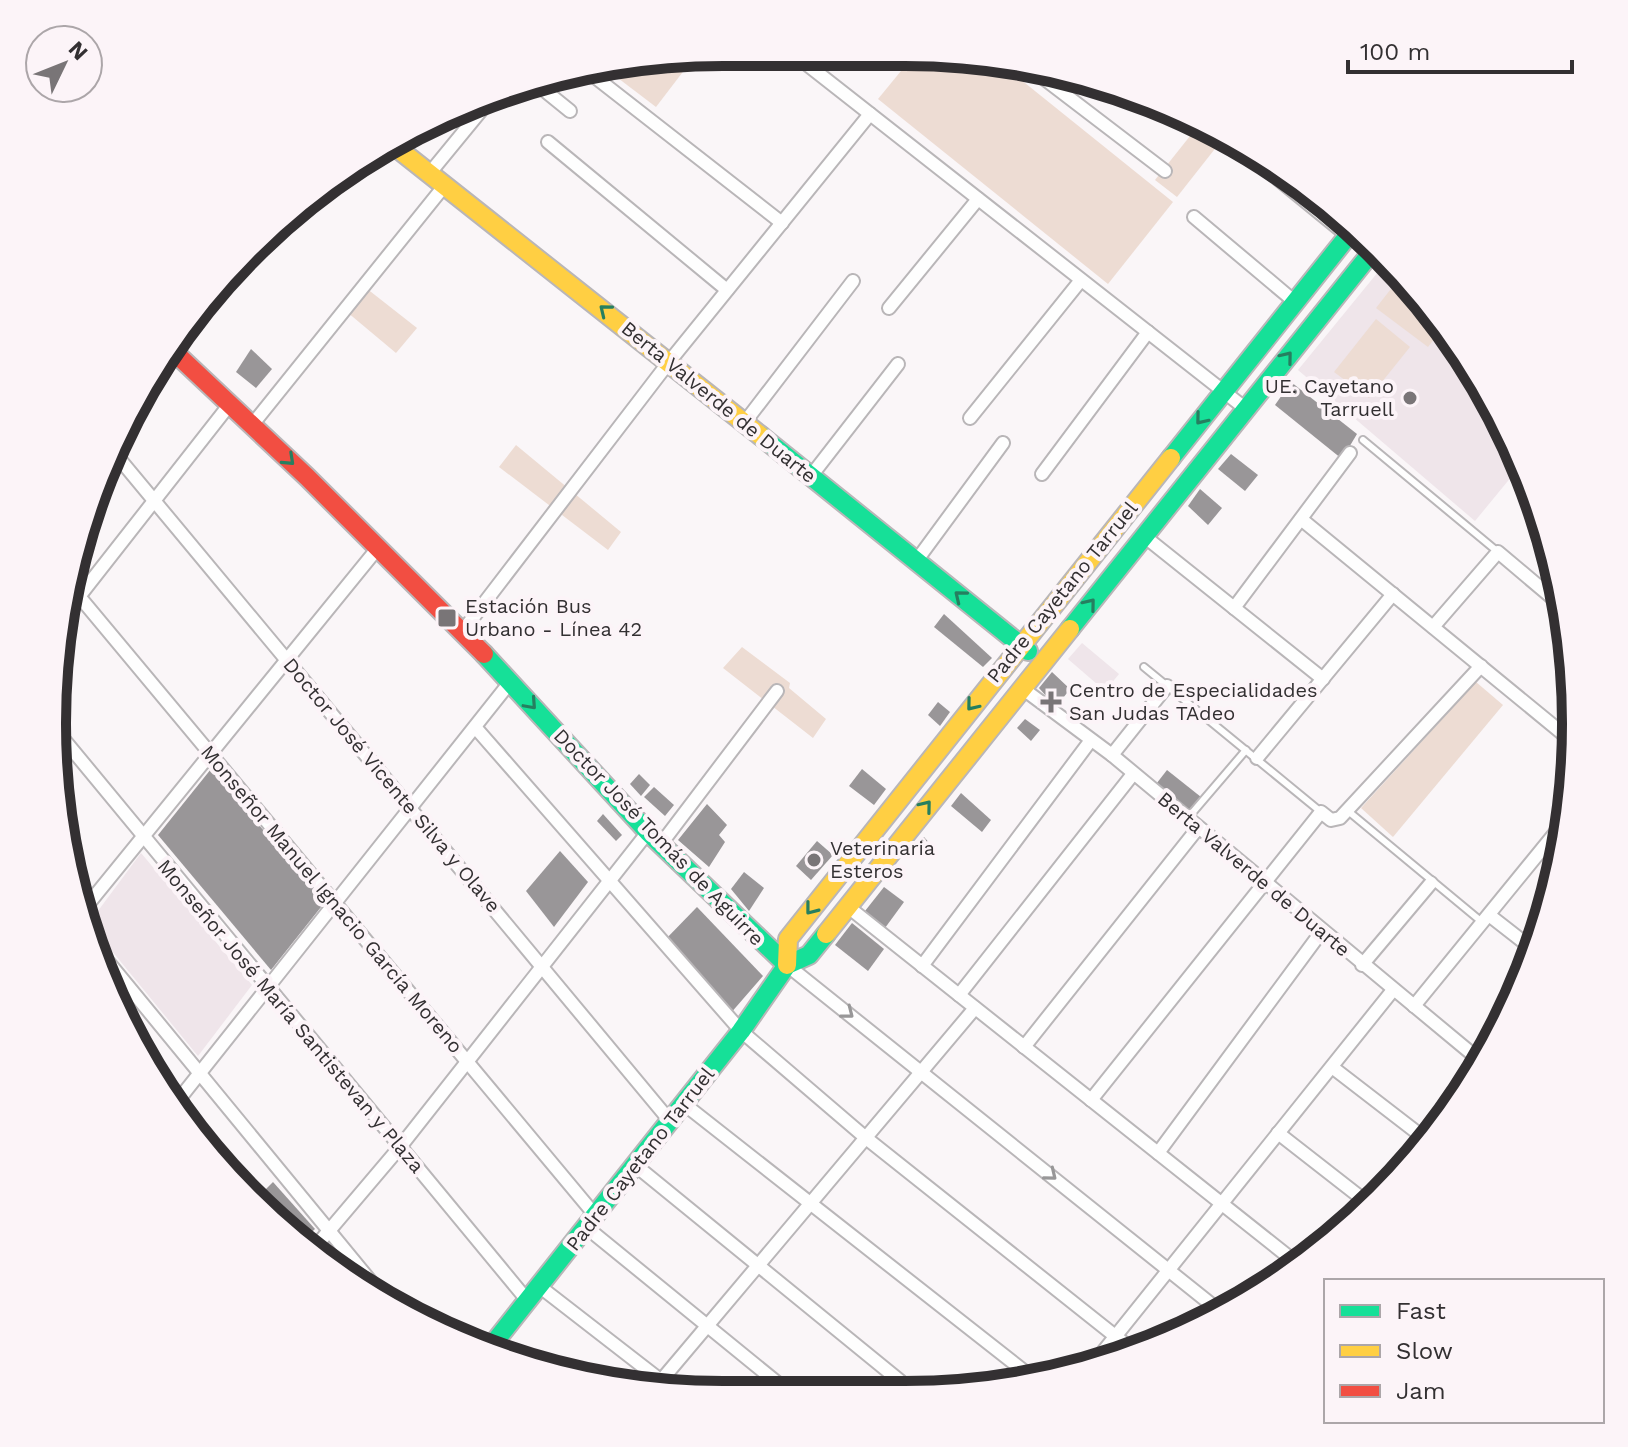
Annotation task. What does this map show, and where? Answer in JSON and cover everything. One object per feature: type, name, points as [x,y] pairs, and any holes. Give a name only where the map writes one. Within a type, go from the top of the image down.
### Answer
[{"type":"street","points":[[809,66],[1246,409]]},
{"type":"street","points":[[597,79],[782,223]]},
{"type":"street","points":[[1047,82],[1165,171]]},
{"type":"street","points":[[1056,89],[1060,85]]},
{"type":"street","points":[[545,91],[570,111]]},
{"type":"street","points":[[429,174],[479,114]]},
{"type":"street","points":[[462,632],[669,362],[870,114]]},
{"type":"street","points":[[548,142],[727,290]]},
{"type":"street","name":"Berta Valverde de Duarte","points":[[401,151],[745,422],[1042,663]]},
{"type":"street","points":[[252,425],[445,185]]},
{"type":"street","points":[[889,308],[978,199]]},
{"type":"street","points":[[1194,217],[1295,302]]},
{"type":"street","name":"Padre Cayetano Tarruel","points":[[787,965],[788,939],[1347,238]]},
{"type":"street","name":"Padre Cayetano Tarruel","points":[[497,1340],[741,1031],[787,965],[809,955],[1367,257]]},
{"type":"street","points":[[970,418],[1081,280]]},
{"type":"street","points":[[745,422],[853,281]]},
{"type":"street","points":[[1042,474],[1148,332]]},
{"type":"street","name":"Doctor José Tomás de Aguirre","points":[[178,356],[511,681],[715,900],[787,965],[1211,1304]]},
{"type":"street","points":[[811,476],[898,364]]},
{"type":"street","points":[[79,597],[230,404]]},
{"type":"street","points":[[917,560],[1003,443]]},
{"type":"street","points":[[1234,608],[1350,453]]},
{"type":"street","name":"Doctor José Vicente Silva y Olave","points":[[121,461],[670,1121]]},
{"type":"street","points":[[1301,519],[1562,733]]},
{"type":"street","points":[[1144,536],[1323,679]]},
{"type":"street","points":[[90,901],[377,549]]},
{"type":"street","points":[[1433,627],[1498,552],[1549,595]]},
{"type":"street","points":[[1257,758],[1393,594]]},
{"type":"street","name":"Monseñor Manuel Ignacio García Moreno","points":[[79,597],[468,1061],[590,1221],[707,1326],[775,1381]]},
{"type":"street","points":[[1091,1100],[1262,882],[1321,812],[1336,820],[1348,811],[1481,666]]},
{"type":"street","points":[[182,1096],[511,681]]},
{"type":"street","points":[[1112,755],[1167,686]]},
{"type":"street","name":"Berta Valverde de Duarte","points":[[1022,688],[1112,755],[1473,1054]]},
{"type":"street","points":[[319,1242],[400,1147],[609,883],[655,838],[777,691]]},
{"type":"street","points":[[475,727],[741,1031],[866,1138],[1124,1343]]},
{"type":"street","points":[[922,966],[1091,740]]},
{"type":"street","name":"Monseñor José María Santistevan y Plaza","points":[[66,743],[400,1147],[533,1293],[646,1376]]},
{"type":"street","points":[[959,995],[1133,774]]},
{"type":"street","points":[[1024,1047],[1198,828]]},
{"type":"street","points":[[1414,1006],[1486,918],[1550,848]]},
{"type":"street","points":[[1362,965],[1431,883]]},
{"type":"street","points":[[847,906],[1289,1257]]},
{"type":"street","points":[[1486,918],[1524,943]]},
{"type":"street","points":[[1158,1153],[1322,931]]},
{"type":"street","points":[[113,968],[364,1274]]},
{"type":"street","points":[[1104,1350],[1393,990]]},
{"type":"street","points":[[664,1378],[975,1008]]},
{"type":"street","points":[[1332,1067],[1418,1133]]},
{"type":"street","points":[[684,1104],[1022,1370]]},
{"type":"street","points":[[1278,1133],[1360,1197]]},
{"type":"street","points":[[635,1165],[900,1381]]},
{"type":"lane","points":[[1363,440],[1498,552]]},
{"type":"lane","points":[[1144,667],[1321,812]]},
{"type":"lane","points":[[1187,819],[1246,750]]},
{"type":"lane","points":[[1348,811],[1431,883],[1486,918]]},
{"type":"shaded area","points":[[905,66],[948,67],[1017,76],[1173,202],[1108,284],[878,99]]},
{"type":"shaded area","points":[[687,67],[656,107],[615,76]]},
{"type":"shaded area","points":[[1193,133],[1217,146],[1177,197],[1155,180]]},
{"type":"shaded area","name":"UE. Cayetano Tarruell","points":[[1380,270],[1426,323],[1451,358],[1474,395],[1513,475],[1475,521],[1298,370]]},
{"type":"shaded area","points":[[1394,285],[1436,337],[1428,347],[1376,308]]},
{"type":"shaded area","points":[[366,288],[417,328],[396,353],[347,312]]},
{"type":"shaded area","points":[[1376,319],[1410,347],[1369,398],[1334,372]]},
{"type":"shaded area","points":[[516,445],[621,532],[608,550],[499,467]]},
{"type":"shaded area","points":[[1082,643],[1119,674],[1105,691],[1068,659]]},
{"type":"shaded area","points":[[742,647],[790,683],[789,688],[826,719],[813,738],[723,668]]},
{"type":"shaded area","points":[[1476,682],[1503,705],[1393,837],[1361,808]]},
{"type":"shaded area","points":[[141,853],[252,985],[198,1056],[103,940],[95,915]]},
{"type":"building","points":[[251,349],[272,369],[256,388],[236,372]]},
{"type":"building","points":[[1291,382],[1357,434],[1342,459],[1275,405]]},
{"type":"building","points":[[1231,454],[1258,475],[1245,491],[1218,469]]},
{"type":"building","points":[[1200,489],[1222,508],[1208,525],[1188,506]]},
{"type":"building","points":[[944,614],[992,658],[983,667],[934,627]]},
{"type":"building","points":[[1052,672],[1070,689],[1060,702],[1051,693],[1047,697],[1039,688]]},
{"type":"building","points":[[938,702],[950,712],[940,726],[928,715]]},
{"type":"building","points":[[1025,719],[1040,730],[1031,741],[1017,728]]},
{"type":"building","points":[[211,769],[325,902],[271,970],[158,835]]},
{"type":"building","points":[[862,769],[886,789],[874,805],[849,786]]},
{"type":"building","points":[[1167,770],[1201,797],[1187,816],[1153,788]]},
{"type":"building","points":[[639,774],[650,785],[641,796],[630,784]]},
{"type":"building","points":[[654,787],[674,805],[665,816],[644,797]]},
{"type":"building","points":[[961,793],[991,820],[982,832],[951,806]]},
{"type":"building","points":[[707,804],[727,825],[719,835],[725,842],[709,867],[678,840]]},
{"type":"building","points":[[603,814],[622,835],[616,841],[597,821]]},
{"type":"building","points":[[924,837],[932,846],[922,857],[913,850]]},
{"type":"building","name":"Veterinaria Esteros","points":[[817,841],[833,855],[811,880],[796,866]]},
{"type":"building","points":[[560,851],[588,882],[554,927],[526,891]]},
{"type":"building","points":[[744,872],[764,888],[749,911],[731,889]]},
{"type":"building","points":[[884,887],[904,902],[885,928],[865,911]]},
{"type":"building","points":[[697,907],[763,976],[730,1014],[663,942]]},
{"type":"building","points":[[852,923],[884,949],[868,971],[835,945]]},
{"type":"building","points":[[273,1182],[315,1229],[310,1234],[263,1192]]},
{"type":"traffic: fast","points":[[1171,458],[1347,237]]},
{"type":"traffic: fast","points":[[1070,629],[1367,257]]},
{"type":"traffic: fast","points":[[761,436],[1028,651]]},
{"type":"traffic: fast","points":[[484,654],[648,832],[787,965]]},
{"type":"traffic: fast","points":[[496,1340],[741,1031],[787,965],[809,955],[826,934]]},
{"type":"traffic: slow","points":[[401,151],[761,436]]},
{"type":"traffic: slow","points":[[787,965],[788,939],[1171,458]]},
{"type":"traffic: slow","points":[[826,934],[1070,629]]},
{"type":"traffic: jam","points":[[178,356],[307,477],[484,654]]},
{"type":"place","name":"UE. Cayetano Tarruell","points":[[1410,398]]},
{"type":"place","name":"Estación Bus Urbano - Línea 42","points":[[447,618]]},
{"type":"place","name":"Centro de Especialidades San Judas TAdeo","points":[[1051,702]]},
{"type":"place","name":"Veterinaria Esteros","points":[[814,860]]}]
